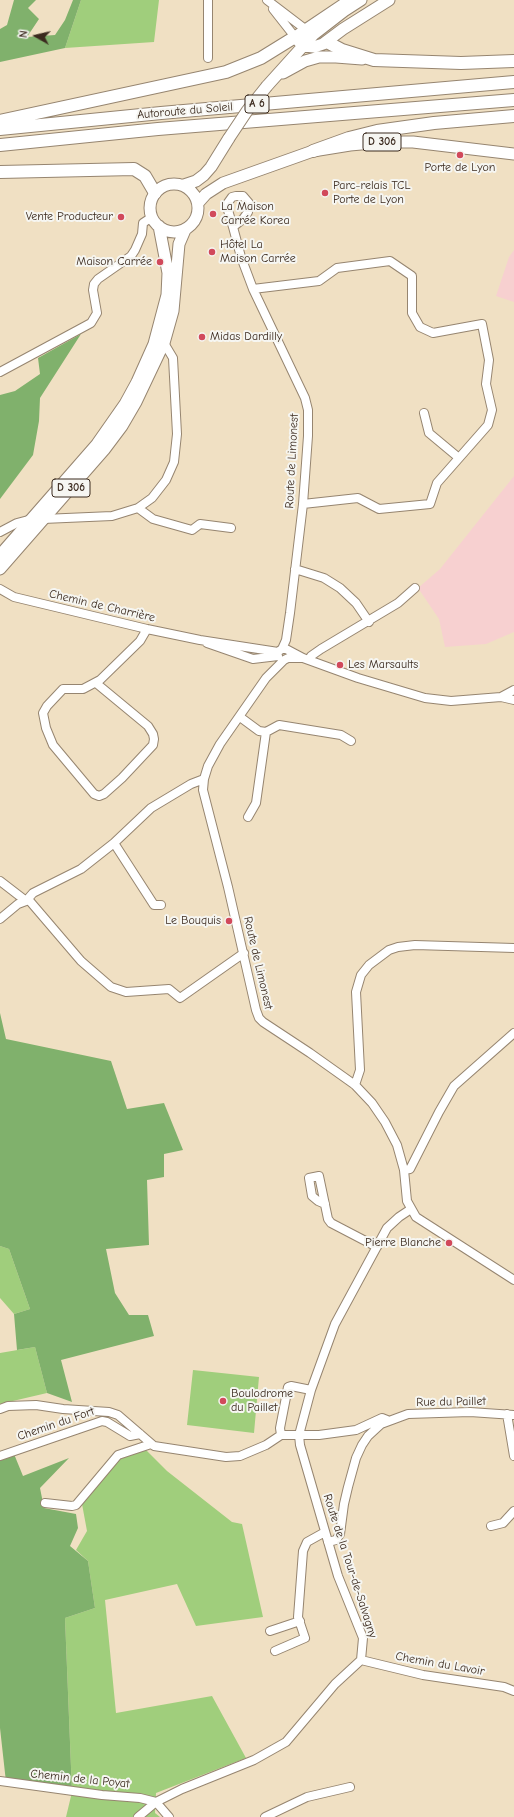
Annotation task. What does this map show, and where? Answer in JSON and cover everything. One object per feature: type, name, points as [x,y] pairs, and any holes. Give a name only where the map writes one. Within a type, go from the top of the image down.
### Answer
[{"type":"highway","points":[[0,121],[226,72],[299,41]]},
{"type":"highway","points":[[327,42],[346,52],[374,60],[461,63],[514,61]]},
{"type":"highway","name":"Autoroute du Soleil","points":[[0,129],[161,113],[514,82]]},
{"type":"highway","name":"Autoroute du Soleil","points":[[0,145],[514,100]]},
{"type":"highway","points":[[313,151],[349,138],[391,128],[514,116]]},
{"type":"highway","points":[[0,172],[134,169],[145,176],[155,193]]},
{"type":"main road","points":[[184,185],[196,181],[211,167],[247,111],[299,41],[350,0]]},
{"type":"main road","points":[[309,32],[361,0]]},
{"type":"main road","points":[[299,41],[314,47],[327,42],[343,29],[389,0]]},
{"type":"main road","points":[[309,32],[327,42]]},
{"type":"main road","points":[[267,86],[289,69],[305,61],[327,57],[374,60]]},
{"type":"main road","name":"D 306","points":[[198,204],[206,194],[223,183],[313,151],[367,143],[398,142],[514,154]]},
{"type":"main road","points":[[176,183],[184,185],[191,189],[196,196],[198,204],[196,219],[192,225],[185,230],[171,232],[159,226],[152,217],[150,205],[155,193],[161,187],[176,183]]},
{"type":"main road","name":"D 306","points":[[0,569],[97,444],[113,422],[138,382],[154,344],[165,308],[168,289],[166,261],[159,226]]},
{"type":"main road","name":"D 306","points":[[0,555],[86,471],[122,426],[145,384],[164,343],[174,311],[179,244],[185,230]]},
{"type":"street","points":[[208,0],[208,58]]},
{"type":"street","points":[[267,0],[309,32]]},
{"type":"street","points":[[267,0],[299,41]]},
{"type":"street","points":[[0,372],[91,323],[97,313],[93,290],[94,284],[98,278],[131,256],[142,234],[143,223],[152,217]]},
{"type":"street","name":"Route de Limonest","points":[[233,227],[253,289],[305,398],[308,410],[308,436],[303,504],[283,654],[220,744],[208,766],[204,779],[203,790],[259,1018],[355,1085],[372,1103],[389,1128],[400,1151],[404,1170],[404,1187],[407,1202],[411,1209]]},
{"type":"street","points":[[253,289],[319,281],[337,268],[390,261],[412,276],[412,313],[420,327],[433,333],[482,324],[489,360],[486,384],[492,410],[488,425],[438,483],[430,504],[379,509],[358,498],[303,504]]},
{"type":"street","points":[[0,532],[16,523],[38,519],[112,516],[138,508],[152,498],[166,480],[174,462],[177,446],[177,408],[173,358],[164,343]]},
{"type":"street","points":[[424,413],[429,433],[459,458]]},
{"type":"street","points":[[138,508],[153,519],[192,530],[200,524],[231,528]]},
{"type":"street","points":[[295,569],[324,578],[340,588],[356,604],[368,622]]},
{"type":"street","points":[[306,659],[398,603],[415,588]]},
{"type":"street","name":"Chemin de Charrière","points":[[0,589],[14,597],[147,629],[306,659],[361,679],[425,698],[451,701],[501,697],[514,700]]},
{"type":"street","points":[[96,683],[148,726],[154,739],[153,745],[122,778],[104,794],[99,796],[94,794],[52,745],[43,717],[47,706],[63,689],[83,689],[100,680],[140,641],[147,629]]},
{"type":"street","name":"Chemin de Charrière","points":[[200,640],[216,647],[271,665]]},
{"type":"street","name":"Route de Limonest","points":[[266,678],[271,665],[283,654]]},
{"type":"street","name":"Chemin de Charrière","points":[[253,659],[283,654]]},
{"type":"street","name":"Chemin de Charrière","points":[[501,697],[514,690]]},
{"type":"street","points":[[240,717],[259,731],[266,732],[279,725],[342,735],[351,741]]},
{"type":"street","points":[[248,817],[256,803],[266,732]]},
{"type":"street","points":[[0,919],[18,904],[27,900],[33,893],[81,869],[114,843],[151,808],[191,784],[204,779]]},
{"type":"street","points":[[114,843],[154,905],[161,904]]},
{"type":"street","points":[[0,881],[27,900],[81,961],[111,988],[126,992],[169,989],[180,998],[244,953]]},
{"type":"street","points":[[355,1085],[360,1070],[356,992],[361,975],[370,965],[389,950],[398,947],[514,948]]},
{"type":"street","points":[[404,1170],[410,1169],[438,1112],[454,1086],[514,1033]]},
{"type":"street","points":[[324,1204],[331,1224],[376,1247]]},
{"type":"street","points":[[411,1209],[423,1221],[513,1277]]},
{"type":"street","name":"Route de la Tour-de-Salvagny","points":[[361,1660],[362,1638],[341,1585],[300,1445],[311,1390],[335,1324],[376,1247],[392,1223],[411,1209]]},
{"type":"street","points":[[282,1436],[280,1428],[288,1387],[291,1386],[311,1390]]},
{"type":"street","points":[[0,1410],[8,1406],[36,1405],[63,1409],[109,1412],[118,1415],[151,1444],[172,1450],[234,1457],[266,1445],[282,1436],[319,1435],[356,1430],[382,1418],[391,1420]]},
{"type":"street","name":"Rue du Paillet","points":[[328,1542],[336,1540],[340,1534],[344,1504],[356,1458],[362,1445],[376,1428],[391,1420],[408,1414],[470,1412],[511,1414]]},
{"type":"street","points":[[511,1414],[514,1456]]},
{"type":"street","name":"Chemin du Fort","points":[[0,1456],[97,1422],[107,1422],[130,1436],[140,1434]]},
{"type":"street","points":[[45,1503],[76,1505],[118,1455],[151,1444]]},
{"type":"street","points":[[491,1526],[503,1523],[514,1511]]},
{"type":"street","points":[[275,1651],[305,1638],[300,1621],[302,1557],[304,1547],[307,1542],[325,1532]]},
{"type":"street","points":[[270,1631],[300,1621]]},
{"type":"street","points":[[138,1817],[156,1802],[182,1789],[254,1760],[286,1742],[335,1684],[361,1660]]},
{"type":"street","name":"Chemin du Lavoir","points":[[361,1660],[423,1675],[504,1687],[514,1690]]},
{"type":"street","name":"Chemin de la Poyat","points":[[0,1782],[102,1796],[134,1797],[156,1802]]},
{"type":"street","points":[[265,1817],[306,1797],[350,1787]]},
{"type":"street","points":[[156,1802],[169,1817]]},
{"type":"shaded area","points":[[514,250],[514,302],[496,296],[509,257]]},
{"type":"shaded area","points":[[514,476],[514,632],[486,644],[445,647],[439,619],[418,588],[440,569]]},
{"type":"green space","points":[[14,0],[36,0],[28,8],[39,19],[27,37],[55,35],[65,20],[73,0],[81,0],[65,48],[0,62],[0,29],[7,25]]},
{"type":"green space","points":[[81,0],[159,0],[154,42],[65,48]]},
{"type":"green space","points":[[81,334],[40,398],[39,421],[33,455],[0,499],[0,395],[15,391],[40,374],[38,358]]},
{"type":"green space","points":[[0,1013],[6,1039],[111,1061],[127,1109],[164,1103],[183,1150],[164,1154],[164,1177],[147,1180],[149,1245],[106,1249],[115,1293],[129,1315],[148,1315],[154,1336],[61,1360],[72,1402],[47,1393],[35,1347],[17,1350],[14,1314],[30,1309],[9,1249],[0,1246]]},
{"type":"green space","points":[[0,1246],[9,1249],[30,1309],[14,1314],[0,1298]]},
{"type":"green space","points":[[35,1347],[47,1393],[0,1404],[0,1353]]},
{"type":"green space","name":"Boulodrome du Paillet","points":[[193,1370],[259,1377],[254,1433],[187,1425]]},
{"type":"green space","points":[[146,1450],[167,1471],[232,1522],[242,1524],[263,1617],[196,1626],[177,1584],[105,1600],[116,1713],[212,1696],[246,1758],[156,1793],[155,1813],[160,1817],[66,1817],[72,1792],[65,1618],[95,1608],[88,1561],[76,1550],[87,1531],[82,1504],[119,1458]]},
{"type":"green space","points":[[14,1454],[23,1476],[69,1458],[40,1488],[44,1508],[76,1514],[78,1528],[70,1546],[88,1561],[95,1608],[65,1618],[72,1792],[6,1782],[0,1728],[0,1459]]},
{"type":"place","name":"Porte de Lyon","points":[[460,155]]},
{"type":"place","name":"Parc-relais TCL Porte de Lyon","points":[[325,193]]},
{"type":"place","name":"La Maison Carrée Korea","points":[[213,214]]},
{"type":"place","name":"Vente Producteur","points":[[121,217]]},
{"type":"place","name":"Hôtel La Maison Carrée","points":[[212,252]]},
{"type":"place","name":"Maison Carrée","points":[[160,262]]},
{"type":"place","name":"Midas Dardilly","points":[[202,337]]},
{"type":"place","name":"Les Marsaults","points":[[340,665]]},
{"type":"place","name":"Le Bouquis","points":[[229,921]]},
{"type":"place","name":"Pierre Blanche","points":[[449,1243]]},
{"type":"place","name":"Boulodrome du Paillet","points":[[223,1401]]}]
